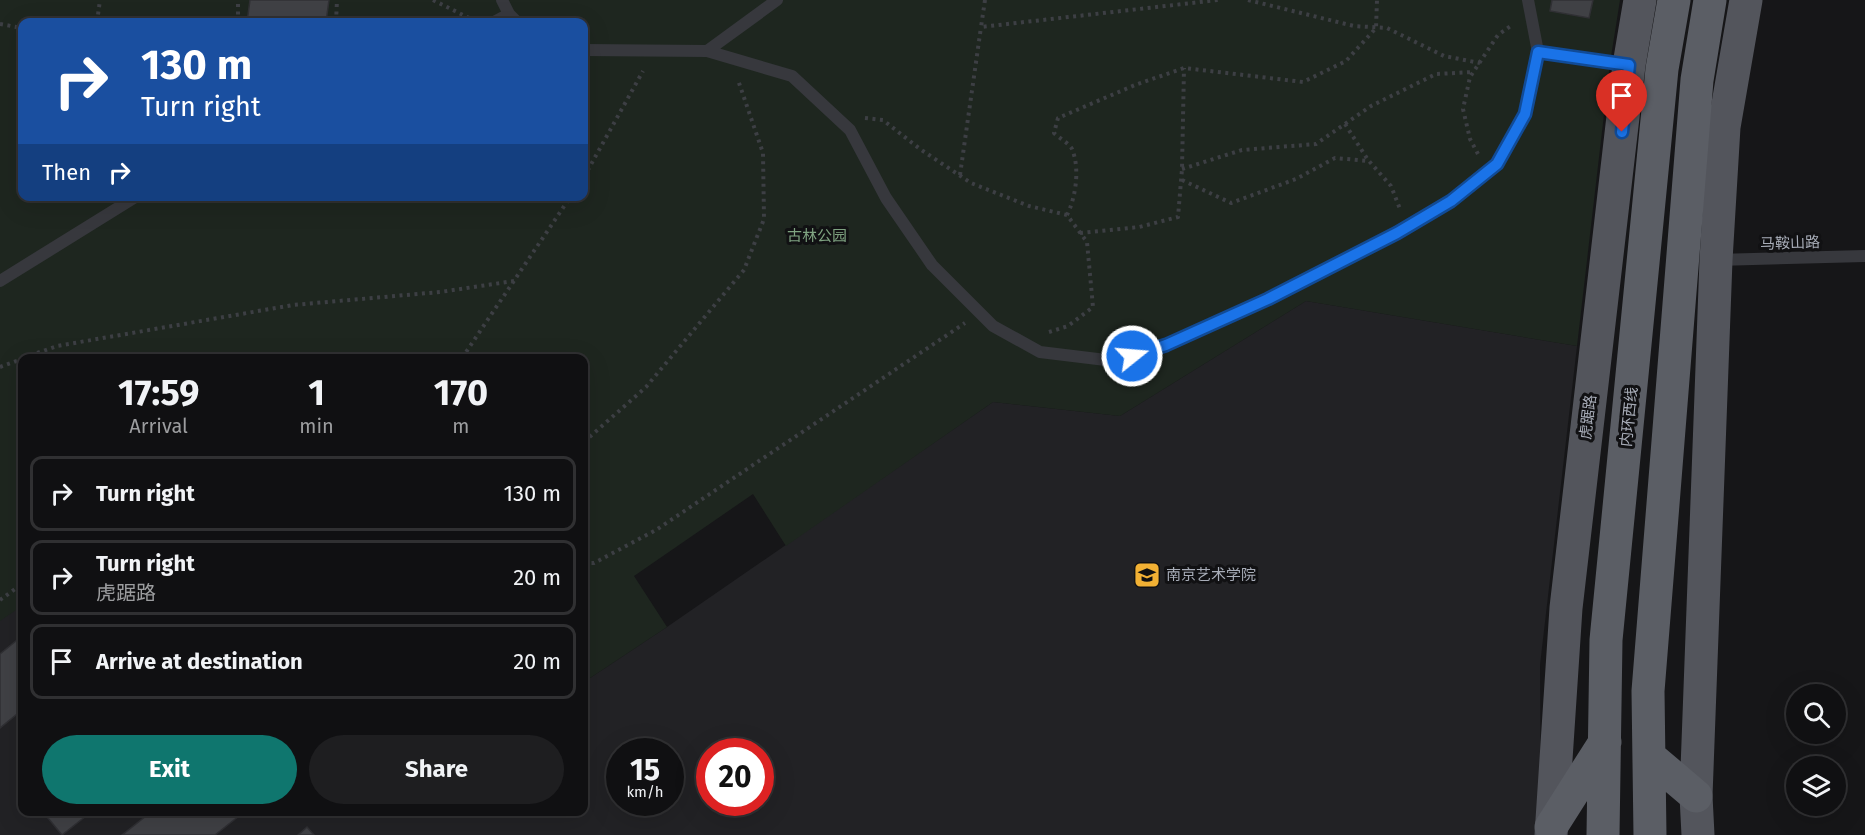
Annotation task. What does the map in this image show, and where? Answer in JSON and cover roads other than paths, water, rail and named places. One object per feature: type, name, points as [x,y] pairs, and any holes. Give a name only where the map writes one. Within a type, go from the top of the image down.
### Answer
[{"type":"highway","name":"内环西线","points":[[1603,835],[1608,628],[1662,69],[1674,0]]},
{"type":"highway","points":[[1650,835],[1648,691],[1697,80],[1710,0]]},
{"type":"highway","points":[[1551,831],[1605,742]]},
{"type":"highway","points":[[1650,757],[1696,796]]},
{"type":"main road","name":"虎踞路","points":[[1551,831],[1566,608],[1629,65],[1640,0]]},
{"type":"main road","points":[[1698,835],[1696,796],[1716,260],[1724,127],[1746,0]]},
{"type":"lane","points":[[502,0],[513,18]]},
{"type":"lane","points":[[707,51],[777,0]]},
{"type":"lane","points":[[588,50],[707,51],[792,76],[850,130],[886,198],[932,266],[993,326],[1040,352],[1114,361],[1166,345],[1268,299],[1451,201],[1497,164],[1525,114],[1538,52],[1529,6]]},
{"type":"lane","points":[[1538,52],[1629,65]]},
{"type":"lane","points":[[0,281],[129,201]]},
{"type":"lane","name":"马鞍山路","points":[[1716,260],[1865,256]]},
{"type":"place","name":"南京艺术学院","points":[[1147,575]]},
{"type":"park label","name":"古林公园","points":[[817,236]]}]
